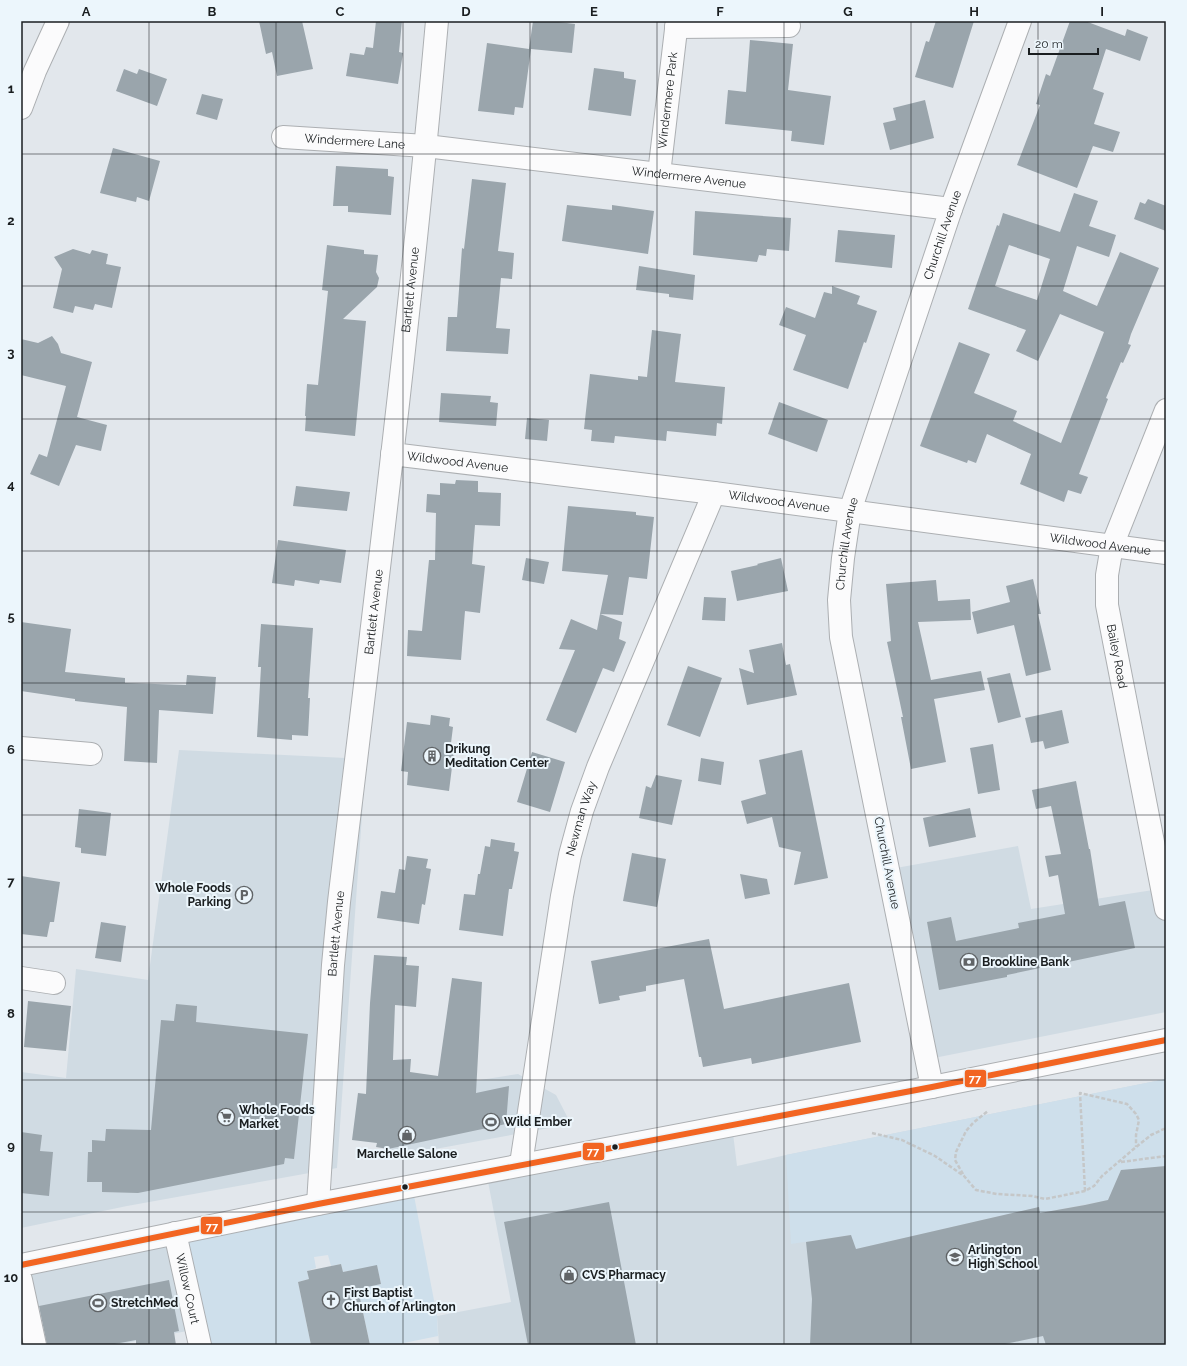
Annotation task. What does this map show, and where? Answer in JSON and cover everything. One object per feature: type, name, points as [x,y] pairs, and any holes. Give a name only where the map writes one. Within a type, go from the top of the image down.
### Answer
[{"type":"street","points":[[21,108],[35,71],[58,21]]},
{"type":"street","name":"Bartlett Avenue","points":[[318,1204],[333,965],[339,902],[392,454],[426,146],[437,21]]},
{"type":"street","name":"Churchill Avenue","points":[[932,1087],[841,637],[839,600],[842,558],[850,511],[951,209],[1020,21]]},
{"type":"street","name":"Windermere Park","points":[[659,174],[677,24],[789,26]]},
{"type":"street","name":"Windermere Lane","points":[[283,137],[426,146]]},
{"type":"street","name":"Windermere Avenue","points":[[426,146],[951,209]]},
{"type":"street","name":"Bailey Road","points":[[1166,410],[1112,546],[1107,575],[1107,606],[1166,909]]},
{"type":"street","name":"Wildwood Avenue","points":[[392,454],[714,493],[1166,553]]},
{"type":"street","name":"Newman Way","points":[[522,1164],[562,896],[570,855],[582,812],[598,767],[714,493]]},
{"type":"street","points":[[21,748],[90,754]]},
{"type":"street","points":[[21,978],[54,983]]},
{"type":"street","points":[[21,1265],[318,1204],[932,1087],[1166,1040]]},
{"type":"street","name":"Willow Court","points":[[175,1233],[200,1345]]},
{"type":"street","points":[[21,1280],[36,1345]]},
{"type":"path","points":[[1085,1190],[1080,1092],[1127,1104],[1139,1120],[1136,1135],[1136,1147]]},
{"type":"path","points":[[988,1111],[973,1123],[966,1131],[956,1152],[955,1160],[964,1176],[976,1190],[997,1194],[1032,1196],[1044,1199],[1085,1190],[1094,1186],[1102,1176],[1136,1147],[1151,1135],[1166,1128]]},
{"type":"path","points":[[872,1133],[902,1140],[935,1156],[964,1176]]},
{"type":"path","points":[[1119,1162],[1166,1156]]},
{"type":"shaded area","points":[[179,750],[366,759],[337,1168],[127,1206],[21,1228],[21,1072],[66,1078],[76,969],[148,980]]},
{"type":"shaded area","points":[[1018,846],[1031,909],[1166,888],[1166,1012],[934,1058],[896,868]]},
{"type":"shaded area","points":[[518,1074],[556,1095],[571,1124],[386,1158],[399,1093]]},
{"type":"shaded area","name":"Arlington High School","points":[[1166,1079],[1166,1345],[439,1345],[437,1316],[511,1302],[486,1171],[732,1125],[737,1166]]},
{"type":"shaded area","points":[[1166,1079],[1166,1166],[1121,1170],[1108,1200],[1040,1213],[1039,1207],[856,1249],[850,1235],[791,1244],[786,1155]]},
{"type":"shaded area","points":[[412,1185],[437,1316],[438,1336],[394,1345],[370,1345],[358,1289],[381,1284],[377,1266],[343,1272],[341,1264],[331,1266],[328,1255],[314,1257],[316,1268],[307,1271],[309,1279],[298,1282],[311,1345],[200,1345],[175,1233]]},
{"type":"shaded area","points":[[175,1233],[197,1329],[116,1345],[21,1345],[21,1265]]},
{"type":"building","points":[[259,21],[302,21],[313,69],[277,76],[272,52],[266,54]]},
{"type":"building","points":[[376,21],[402,21],[399,52],[403,53],[398,84],[346,76],[350,53],[364,55],[366,47],[373,48]]},
{"type":"building","points":[[533,21],[550,21],[575,24],[572,53],[531,49],[523,108],[515,107],[514,115],[478,111],[487,43],[529,49]]},
{"type":"building","points":[[936,21],[974,21],[953,88],[915,77],[926,41],[929,42]]},
{"type":"building","points":[[1070,21],[1085,21],[1125,36],[1127,29],[1148,37],[1140,61],[1106,49],[1093,89],[1104,93],[1094,124],[1120,132],[1113,152],[1093,146],[1077,188],[1017,165],[1040,105],[1036,104],[1046,74],[1050,76]]},
{"type":"building","points":[[750,40],[793,44],[788,90],[831,96],[824,145],[791,141],[792,131],[725,124],[728,90],[746,92]]},
{"type":"building","points":[[594,68],[624,72],[624,78],[636,80],[631,116],[588,110]]},
{"type":"building","points":[[124,69],[137,74],[139,69],[167,79],[157,106],[116,91]]},
{"type":"building","points":[[202,94],[223,99],[217,120],[196,114]]},
{"type":"building","points":[[925,100],[934,138],[890,150],[883,123],[896,120],[893,108]]},
{"type":"building","points":[[113,148],[160,161],[149,201],[137,197],[136,202],[100,193]]},
{"type":"building","points":[[336,166],[388,169],[388,176],[394,177],[391,215],[348,212],[348,206],[333,206]]},
{"type":"building","points":[[472,179],[506,183],[498,251],[514,253],[512,279],[501,278],[496,328],[510,329],[508,354],[446,351],[448,317],[457,317],[462,248],[464,249]]},
{"type":"building","points":[[1074,193],[1098,201],[1089,226],[1116,235],[1109,257],[1077,246],[1063,291],[1097,306],[1120,252],[1159,268],[1131,334],[1128,344],[1131,345],[1123,363],[1121,362],[1106,398],[1108,399],[1079,474],[1088,477],[1081,494],[1068,490],[1064,502],[1020,484],[1031,454],[987,434],[976,463],[968,460],[967,463],[920,446],[959,342],[990,354],[974,393],[1017,411],[1013,421],[1061,443],[1104,332],[1060,314],[1038,361],[1016,351],[1026,330],[968,309],[997,225],[999,226],[1003,213],[1060,232]],"holes":[[[1009,245],[1050,259],[1037,300],[995,286]]]},
{"type":"building","points":[[1148,199],[1166,206],[1166,231],[1134,219],[1140,202],[1145,204]]},
{"type":"building","points":[[567,205],[612,210],[612,205],[654,211],[648,254],[562,241]]},
{"type":"building","points":[[695,211],[791,218],[789,251],[767,249],[766,256],[759,255],[757,262],[693,255]]},
{"type":"building","points":[[838,230],[895,235],[892,268],[835,262]]},
{"type":"building","points":[[327,245],[364,250],[364,254],[378,255],[376,272],[379,278],[377,287],[343,319],[366,321],[355,436],[305,431],[307,384],[318,385],[328,291],[322,290]]},
{"type":"building","points":[[73,249],[90,254],[92,250],[108,254],[106,264],[121,267],[112,308],[95,304],[93,310],[75,306],[73,313],[53,308],[62,269],[54,257]]},
{"type":"building","points":[[639,266],[695,275],[693,300],[669,297],[669,294],[636,290]]},
{"type":"building","points":[[832,286],[860,296],[857,304],[877,311],[866,343],[864,342],[848,389],[793,370],[806,335],[779,325],[786,307],[815,318],[824,292],[832,294]]},
{"type":"building","points":[[652,330],[681,334],[675,382],[725,387],[722,424],[717,423],[716,436],[667,431],[666,441],[615,436],[614,443],[591,441],[592,430],[584,429],[590,374],[638,380],[638,376],[647,377]]},
{"type":"building","points":[[52,336],[58,344],[61,353],[92,362],[77,417],[107,425],[101,451],[76,445],[59,486],[30,474],[39,454],[47,457],[66,386],[21,375],[21,339],[38,343]]},
{"type":"building","points":[[441,393],[491,396],[490,402],[498,403],[496,426],[439,422]]},
{"type":"building","points":[[779,402],[828,420],[817,452],[768,434]]},
{"type":"building","points":[[527,418],[549,420],[547,441],[525,439]]},
{"type":"building","points":[[456,480],[478,481],[478,492],[501,493],[500,526],[475,525],[472,564],[485,566],[480,613],[465,611],[461,660],[407,656],[408,630],[422,631],[429,560],[435,560],[436,513],[426,512],[427,494],[440,495],[440,483],[455,484]]},
{"type":"building","points":[[296,486],[350,492],[347,511],[293,506]]},
{"type":"building","points":[[568,506],[636,512],[636,515],[654,517],[647,579],[629,577],[623,615],[600,614],[608,575],[562,571]]},
{"type":"building","points":[[278,540],[346,550],[341,583],[320,580],[319,584],[295,580],[294,586],[272,583]]},
{"type":"building","points":[[526,558],[549,562],[544,584],[522,580]]},
{"type":"building","points":[[781,558],[788,591],[737,601],[731,571]]},
{"type":"building","points":[[1033,579],[1041,614],[1038,614],[1051,670],[1026,676],[1014,625],[977,634],[972,612],[1010,602],[1006,586]]},
{"type":"building","points":[[936,580],[938,601],[970,599],[971,620],[918,622],[931,680],[981,671],[985,690],[934,699],[946,762],[911,769],[901,717],[903,717],[887,642],[891,641],[886,584]]},
{"type":"building","points":[[704,597],[726,598],[725,621],[702,620]]},
{"type":"building","points":[[600,614],[622,622],[619,639],[626,642],[614,672],[603,668],[576,733],[546,720],[575,650],[559,649],[571,619],[597,630]]},
{"type":"building","points":[[21,622],[71,629],[65,672],[125,678],[125,683],[186,685],[187,675],[216,677],[213,714],[159,710],[157,763],[124,761],[127,707],[75,701],[75,699],[21,691]]},
{"type":"building","points":[[261,624],[313,628],[308,698],[310,698],[308,736],[292,735],[292,740],[257,737],[261,667],[258,667]]},
{"type":"building","points":[[782,643],[786,665],[790,664],[797,695],[747,705],[739,668],[754,673],[749,650]]},
{"type":"building","points":[[688,666],[722,678],[700,737],[667,725]]},
{"type":"building","points":[[1010,673],[1021,717],[998,723],[987,678]]},
{"type":"building","points":[[1062,710],[1069,743],[1045,749],[1043,741],[1031,743],[1025,718]]},
{"type":"building","name":"Drikung Meditation Center","points":[[431,715],[450,718],[449,726],[453,727],[450,751],[454,751],[449,791],[407,785],[408,772],[401,771],[407,722],[430,725]]},
{"type":"building","points":[[993,744],[1000,790],[978,794],[970,748]]},
{"type":"building","points":[[802,750],[828,878],[794,885],[801,852],[779,847],[772,817],[747,824],[741,801],[766,794],[759,760]]},
{"type":"building","points":[[532,752],[565,762],[550,812],[517,802]]},
{"type":"building","points":[[701,758],[724,762],[721,785],[698,781]]},
{"type":"building","points":[[656,775],[682,780],[672,825],[639,818],[646,786],[651,788]]},
{"type":"building","points":[[1076,781],[1090,849],[1099,906],[1125,901],[1135,948],[1007,975],[1007,977],[939,990],[927,922],[951,917],[956,941],[1019,928],[1018,923],[1065,914],[1058,875],[1049,877],[1045,856],[1061,854],[1051,806],[1036,809],[1032,790]]},
{"type":"building","points":[[970,808],[976,837],[929,847],[923,818]]},
{"type":"building","points":[[79,809],[111,813],[106,856],[81,853],[81,848],[75,847]]},
{"type":"building","points":[[491,839],[515,843],[514,851],[519,852],[512,889],[509,889],[503,936],[459,930],[464,894],[475,895],[478,874],[480,874],[485,846],[490,847]]},
{"type":"building","points":[[632,853],[666,859],[657,907],[623,901]]},
{"type":"building","points":[[407,856],[428,859],[426,868],[431,869],[425,905],[422,904],[419,924],[377,918],[381,891],[395,893],[399,869],[405,870]]},
{"type":"building","points":[[740,874],[767,879],[770,894],[745,899]]},
{"type":"building","points":[[21,876],[60,882],[54,922],[50,922],[47,937],[21,934]]},
{"type":"building","points":[[101,922],[126,926],[121,962],[95,958]]},
{"type":"building","points":[[709,939],[724,1009],[849,983],[861,1042],[752,1064],[751,1058],[703,1067],[701,1057],[699,1057],[684,979],[646,986],[646,991],[619,996],[620,1000],[599,1004],[591,961]]},
{"type":"building","points":[[374,955],[407,957],[406,965],[419,966],[416,1007],[395,1005],[393,1060],[411,1059],[410,1072],[438,1076],[452,978],[482,982],[476,1093],[509,1086],[506,1124],[388,1149],[376,1147],[377,1143],[352,1140],[358,1093],[366,1094],[370,1003]]},
{"type":"building","points":[[28,1001],[71,1006],[66,1051],[24,1047]]},
{"type":"building","points":[[176,1004],[197,1006],[196,1022],[308,1034],[294,1159],[285,1158],[284,1164],[138,1193],[102,1192],[102,1182],[87,1182],[88,1152],[92,1152],[92,1140],[105,1141],[106,1129],[151,1130],[161,1020],[174,1021]]},
{"type":"building","points":[[21,1132],[42,1135],[40,1151],[53,1152],[49,1196],[21,1193]]},
{"type":"building","points":[[1166,1166],[1166,1345],[1046,1345],[1043,1336],[1000,1345],[810,1345],[812,1299],[806,1242],[851,1235],[856,1249],[1039,1207],[1040,1213],[1085,1205],[1108,1200],[1121,1170]]},
{"type":"building","name":"CVS Pharmacy","points":[[609,1202],[636,1345],[528,1345],[504,1222]]},
{"type":"building","name":"First Baptist Church of Arlington","points":[[341,1264],[343,1272],[377,1265],[381,1284],[358,1289],[370,1345],[311,1345],[298,1282],[309,1279],[307,1271]]},
{"type":"building","points":[[169,1280],[179,1331],[174,1332],[176,1345],[136,1345],[136,1340],[109,1345],[47,1345],[39,1306]]},
{"type":"transit line","name":"77","points":[[21,1265],[318,1204],[932,1087],[1166,1040]]},
{"type":"place","name":"Drikung Meditation Center","points":[[432,756]]},
{"type":"place","name":"Whole Foods Parking","points":[[244,895]]},
{"type":"place","name":"Brookline Bank","points":[[969,962]]},
{"type":"place","name":"Whole Foods Market","points":[[226,1117]]},
{"type":"place","name":"Wild Ember","points":[[491,1122]]},
{"type":"place","name":"Marchelle Salone","points":[[407,1135]]},
{"type":"place","name":"Arlington High School","points":[[955,1257]]},
{"type":"place","name":"CVS Pharmacy","points":[[569,1275]]},
{"type":"place","name":"First Baptist Church of Arlington","points":[[331,1300]]},
{"type":"place","name":"StretchMed","points":[[98,1303]]}]
